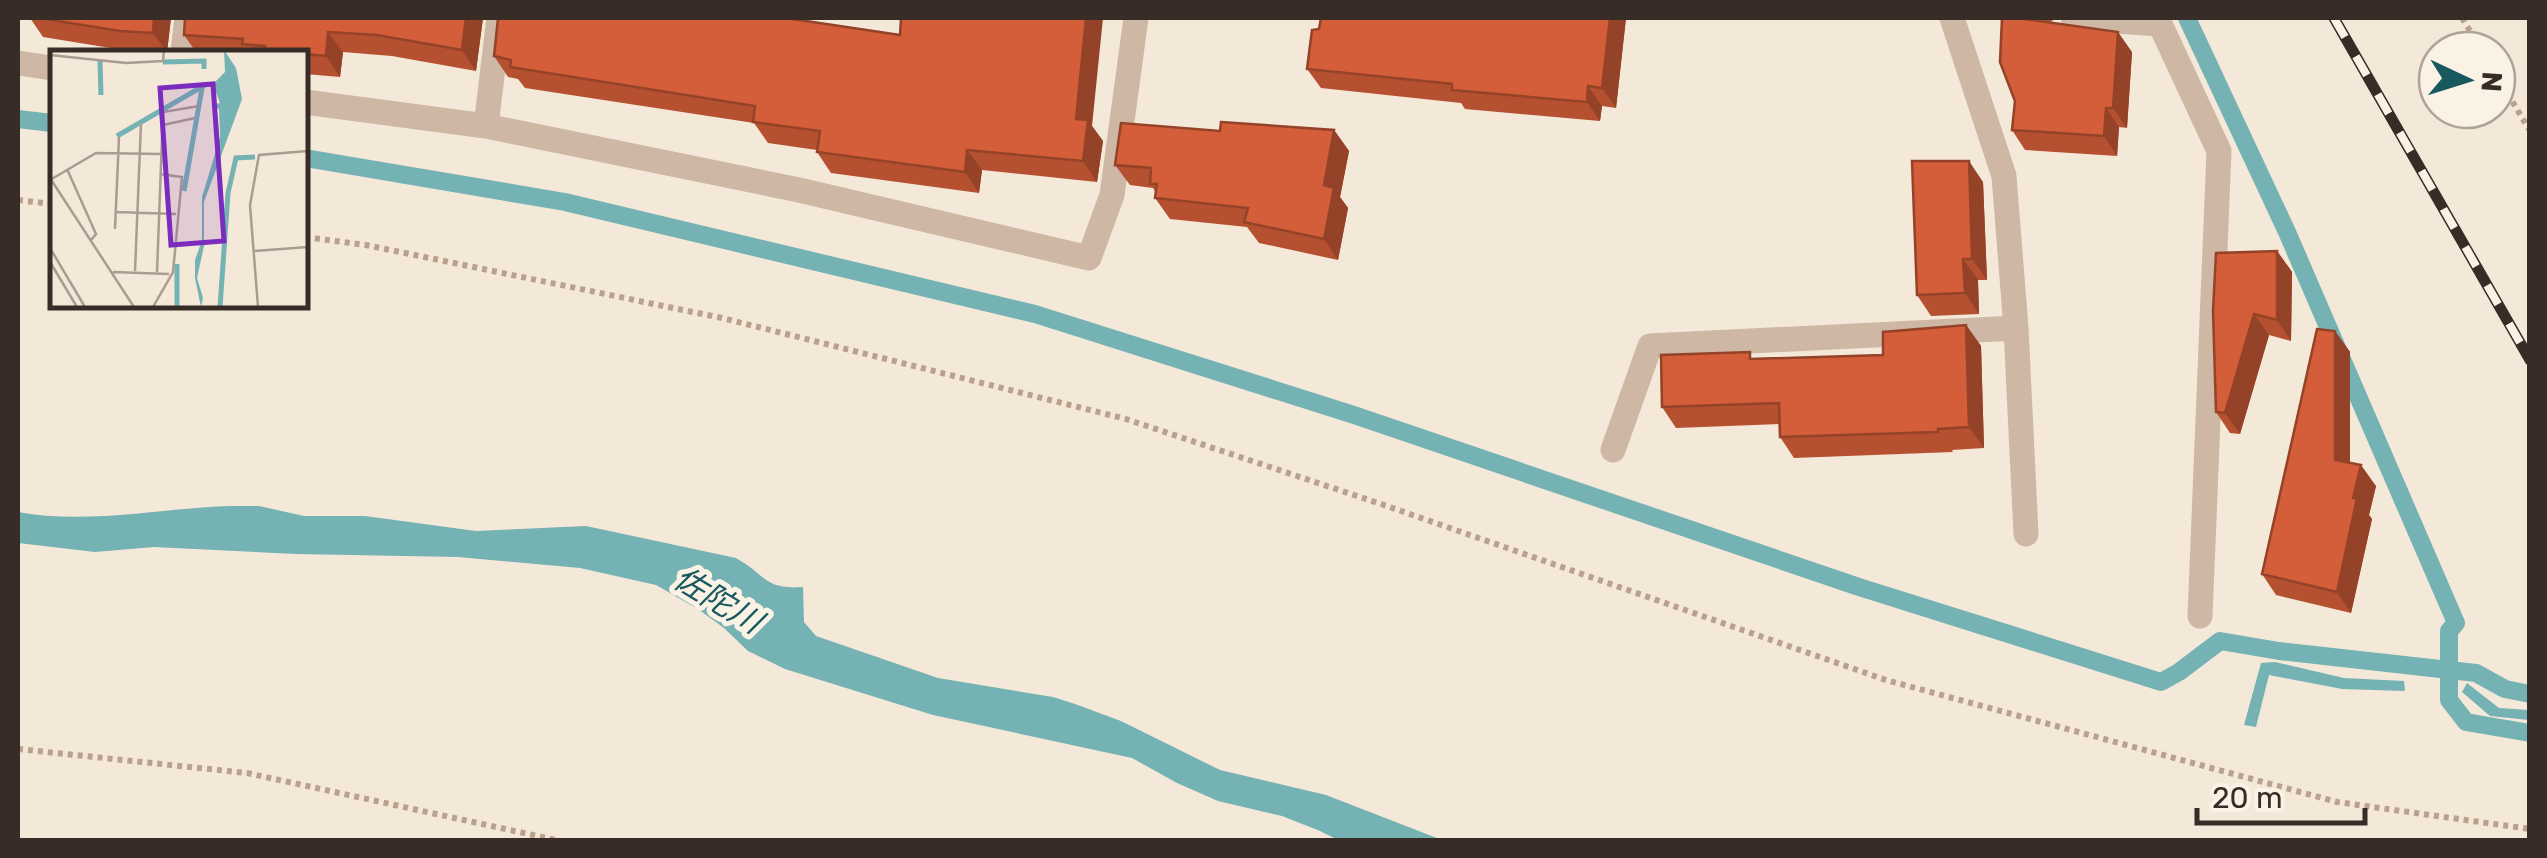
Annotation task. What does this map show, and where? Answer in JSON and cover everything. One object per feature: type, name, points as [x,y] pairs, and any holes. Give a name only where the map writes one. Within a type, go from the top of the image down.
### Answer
[{"type":"street","points":[[183,50],[187,18]]},
{"type":"street","points":[[486,126],[498,18]]},
{"type":"street","points":[[308,102],[486,126],[799,190],[1089,258],[1112,195],[1136,18]]},
{"type":"street","points":[[1952,18],[2004,176],[2026,534]]},
{"type":"street","points":[[2073,18],[2160,24],[2218,151],[2200,616]]},
{"type":"street","points":[[18,63],[50,68]]},
{"type":"street","points":[[1613,450],[1650,346],[2016,328]]},
{"type":"path","points":[[2517,109],[2530,131]]},
{"type":"path","points":[[18,200],[50,204]]},
{"type":"path","points":[[308,237],[366,245],[722,318],[1126,418],[1886,680],[2337,802],[2530,829]]},
{"type":"path","points":[[18,749],[247,773],[556,840]]},
{"type":"water","name":"佐陀川","points":[[259,506],[304,516],[365,516],[476,531],[586,526],[736,558],[772,584],[803,587],[804,622],[816,636],[938,678],[1075,704],[1121,721],[1220,770],[1326,795],[1442,840],[1338,840],[1282,816],[1218,801],[1132,758],[933,715],[785,669],[748,651],[698,609],[656,585],[580,568],[458,557],[154,547],[95,552],[18,543],[18,512],[70,517]]},
{"type":"water","points":[[2275,662],[2344,678],[2404,681],[2405,691],[2342,689],[2269,675],[2256,727],[2244,725],[2261,663]]},
{"type":"water","points":[[2474,667],[2505,685],[2529,688],[2529,699],[2501,694],[2474,678]]},
{"type":"water","points":[[2467,683],[2499,708],[2529,710],[2529,720],[2490,716],[2462,692]]},
{"type":"building","points":[[39,18],[154,18],[153,33]]},
{"type":"building","points":[[185,18],[466,18],[462,50],[377,35],[328,32],[326,56],[308,54],[308,50],[265,50],[265,46],[242,44],[243,39],[184,35]]},
{"type":"building","points":[[498,18],[786,18],[900,35],[901,18],[1086,18],[1076,119],[1088,120],[1083,161],[967,150],[965,172],[817,152],[820,131],[753,122],[755,106],[510,67],[511,60],[494,56]]},
{"type":"building","points":[[1321,18],[1610,18],[1602,88],[1588,86],[1587,102],[1452,90],[1452,84],[1307,69],[1312,30],[1319,29]]},
{"type":"building","points":[[2002,18],[2118,32],[2113,108],[2106,108],[2104,136],[2012,130],[2015,101],[2000,62]]},
{"type":"building","points":[[1221,122],[1334,130],[1324,185],[1334,188],[1324,239],[1244,222],[1248,208],[1155,198],[1157,184],[1150,184],[1151,168],[1115,165],[1121,123],[1220,131]]},
{"type":"building","points":[[1912,161],[1969,161],[1972,259],[1963,259],[1965,293],[1917,295]]},
{"type":"building","points":[[2277,251],[2277,320],[2254,314],[2225,413],[2216,412],[2216,253]]},
{"type":"building","points":[[1966,325],[1969,427],[1938,432],[1780,437],[1779,403],[1662,407],[1661,355],[1750,352],[1750,359],[1883,355],[1883,332]]},
{"type":"building","points":[[2317,329],[2335,331],[2335,460],[2361,465],[2337,592],[2262,574]]},
{"type":"waterway","points":[[2187,18],[2287,232],[2456,623],[2449,631],[2449,700],[2466,722],[2530,733]]},
{"type":"waterway","points":[[18,119],[50,123]]},
{"type":"waterway","points":[[308,159],[565,202],[1035,314],[1354,415],[1859,587],[2161,682],[2220,641],[2476,673],[2505,689],[2530,694]]},
{"type":"railway","points":[[2334,18],[2530,360]]}]
